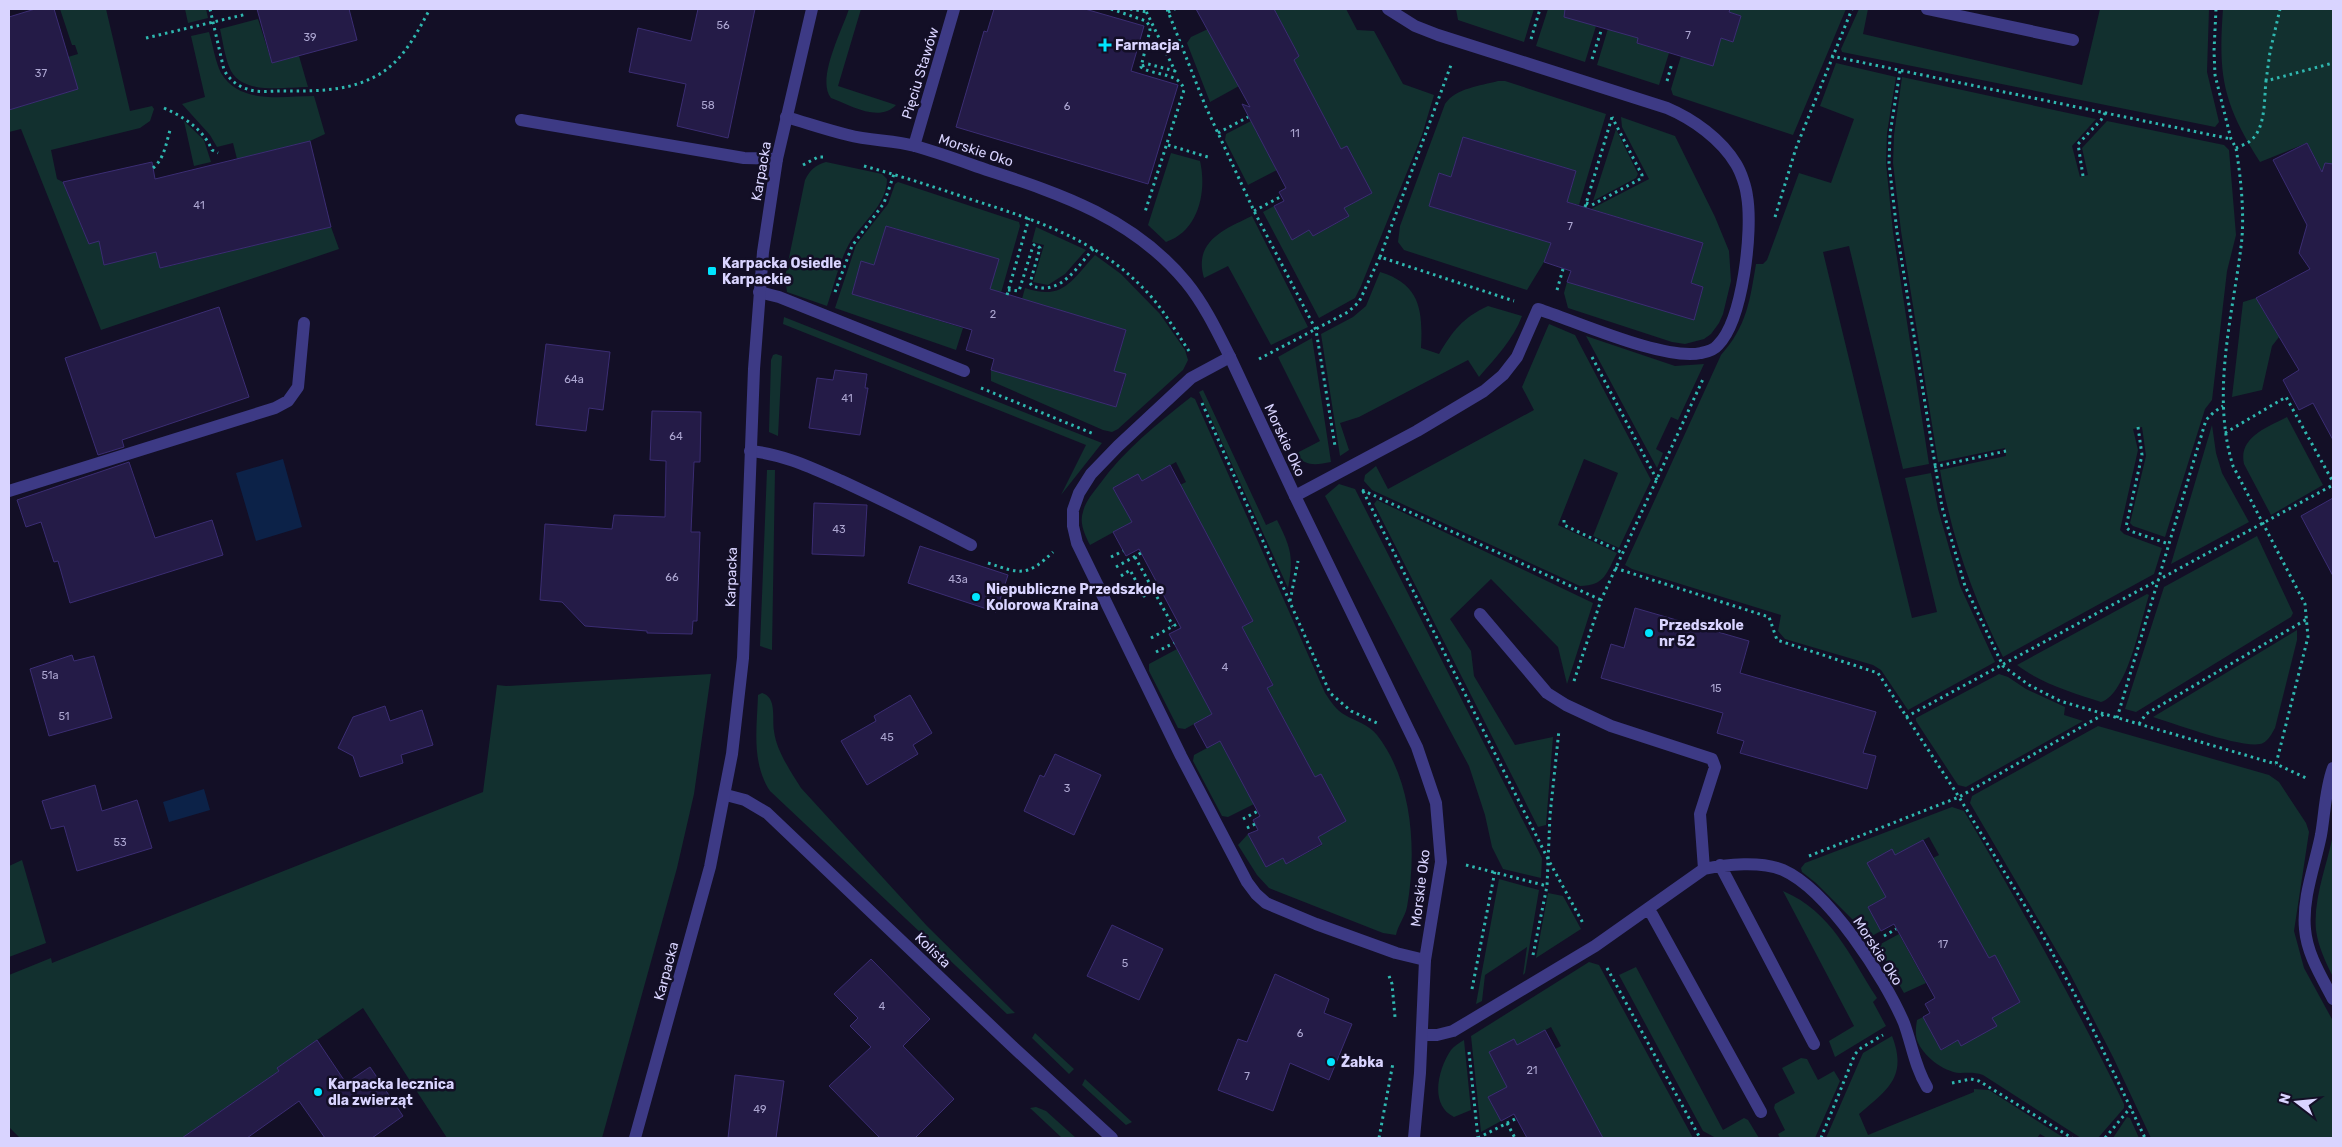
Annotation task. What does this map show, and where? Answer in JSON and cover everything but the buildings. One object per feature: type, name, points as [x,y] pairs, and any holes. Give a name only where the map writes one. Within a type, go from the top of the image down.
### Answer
[{"type":"street","name":"Karpacka","points":[[636,1138],[710,867],[726,795],[737,720],[743,658],[750,451],[759,292],[777,159],[812,9]]},
{"type":"street","name":"Pięciu Stawów","points":[[914,146],[954,9]]},
{"type":"street","points":[[1294,496],[1416,431],[1484,391],[1503,375],[1517,357],[1538,309],[1676,354],[1687,355],[1711,350],[1724,338],[1735,314],[1746,254],[1749,222],[1747,195],[1737,165],[1704,129],[1682,114],[1666,108],[1459,43],[1415,26],[1388,9]]},
{"type":"street","points":[[1927,9],[2073,40]]},
{"type":"street","name":"Morskie Oko","points":[[786,118],[862,138],[914,146],[1052,191],[1084,204],[1136,236],[1168,263],[1186,283],[1208,316],[1230,357],[1294,496],[1417,747],[1436,803],[1441,862],[1425,960],[1422,1035],[1414,1138]]},
{"type":"street","points":[[521,120],[744,158],[777,159]]},
{"type":"street","points":[[759,292],[826,316],[964,371]]},
{"type":"street","points":[[9,491],[275,408],[288,401],[298,387],[304,322]]},
{"type":"street","points":[[1230,357],[1191,378],[1118,446],[1091,474],[1079,493],[1073,510],[1072,526],[1076,543],[1181,756],[1247,882],[1256,894],[1266,903],[1316,924],[1396,953],[1425,960]]},
{"type":"street","points":[[750,451],[783,457],[813,468],[898,507],[971,545]]},
{"type":"street","points":[[1480,614],[1535,681],[1547,693],[1566,705],[1611,726],[1712,759],[1714,767],[1700,814],[1704,868]]},
{"type":"street","points":[[2333,768],[2326,788],[2320,836],[2305,911],[2304,928],[2314,963],[2333,999]]},
{"type":"street","name":"Kolista","points":[[726,795],[757,805],[774,819],[1012,1046],[1112,1138]]},
{"type":"street","name":"Morskie Oko","points":[[1422,1035],[1437,1035],[1453,1031],[1595,946],[1649,910],[1704,868],[1743,864],[1783,870],[1808,888],[1825,904],[1861,948],[1903,1022],[1918,1073],[1927,1087]]},
{"type":"street","points":[[1720,865],[1814,1044]]},
{"type":"street","points":[[1649,910],[1761,1112]]},
{"type":"path","points":[[210,9],[224,70],[228,77],[241,87],[256,92],[339,89],[361,83],[379,74],[398,60],[412,43],[430,9]]},
{"type":"path","points":[[1111,9],[1146,21],[1149,25],[1141,67]]},
{"type":"path","points":[[1130,9],[1146,10],[1175,71],[1148,64],[1141,67]]},
{"type":"path","points":[[1175,9],[1167,11],[1218,134],[1254,211],[1316,330],[1340,472],[1346,482],[1601,600]]},
{"type":"path","points":[[1529,44],[1540,9]]},
{"type":"path","points":[[1774,220],[1796,148],[1831,56],[1852,9]]},
{"type":"path","points":[[2216,9],[2215,75],[2231,139],[2236,148],[2242,238],[2233,301],[2223,406],[2225,432],[2232,466],[2305,604],[2307,619],[2308,637],[2276,764]]},
{"type":"path","points":[[2236,148],[2251,141],[2262,121],[2270,52],[2280,9]]},
{"type":"path","points":[[146,38],[247,14]]},
{"type":"path","points":[[1591,62],[1602,28]]},
{"type":"path","points":[[1236,370],[1316,330],[1348,312],[1360,302],[1380,257],[1459,43]]},
{"type":"path","points":[[1831,56],[2231,139]]},
{"type":"path","points":[[1670,72],[1672,63]]},
{"type":"path","points":[[2266,81],[2333,63]]},
{"type":"path","points":[[1136,236],[1168,145],[1184,90],[1183,84],[1178,80],[1141,67]]},
{"type":"path","points":[[1900,71],[1890,134],[1890,163],[1897,232],[1934,467],[1942,507],[1965,586],[2003,666],[2029,685],[2060,700],[2276,764],[2326,788]]},
{"type":"path","points":[[164,108],[185,118],[208,140],[212,150],[218,153]]},
{"type":"path","points":[[1612,117],[1642,178],[1592,205],[1585,205],[1614,109]]},
{"type":"path","points":[[2083,176],[2078,144],[2102,120],[2106,113]]},
{"type":"path","points":[[1218,134],[1248,117]]},
{"type":"path","points":[[153,168],[158,164],[164,151],[170,130]]},
{"type":"path","points":[[1168,145],[1211,158]]},
{"type":"path","points":[[806,162],[818,157],[829,156]]},
{"type":"path","points":[[857,164],[894,174],[1054,227],[1094,248],[1144,288],[1163,312],[1190,354],[1187,370],[1330,693],[1351,711],[1378,724],[1382,729]]},
{"type":"path","points":[[826,316],[852,246],[884,203],[894,174]]},
{"type":"path","points":[[1254,211],[1282,196]]},
{"type":"path","points":[[1029,218],[1007,292],[1019,291],[1035,244],[1040,248],[1030,283],[1032,286],[1041,289],[1058,286],[1094,248]]},
{"type":"path","points":[[1380,257],[1538,309]]},
{"type":"path","points":[[1558,286],[1563,269]]},
{"type":"path","points":[[1578,323],[1580,335],[1657,480]]},
{"type":"path","points":[[1526,987],[1547,886],[1550,815],[1558,736],[1566,705],[1601,600],[1709,364],[1711,350]]},
{"type":"path","points":[[964,371],[975,386],[1088,431]]},
{"type":"path","points":[[1906,717],[2003,666],[2333,484],[2286,397],[2225,432]]},
{"type":"path","points":[[2117,718],[2206,420],[2223,406]]},
{"type":"path","points":[[2138,427],[2142,455],[2126,527],[2130,531],[2169,544]]},
{"type":"path","points":[[1934,467],[2006,452]]},
{"type":"path","points":[[1363,490],[1549,861],[1700,1138]]},
{"type":"path","points":[[1564,520],[1564,525],[1623,553]]},
{"type":"path","points":[[971,545],[974,558],[1016,572],[1036,568],[1055,550]]},
{"type":"path","points":[[1113,569],[1141,553]]},
{"type":"path","points":[[1135,557],[1173,626]]},
{"type":"path","points":[[1615,568],[1769,617],[1777,640],[1878,673],[1959,797],[2046,942],[2088,1017],[2145,1138]]},
{"type":"path","points":[[2138,724],[2146,714],[2307,619]]},
{"type":"path","points":[[1150,638],[1178,623]]},
{"type":"path","points":[[1783,870],[1799,860],[1959,797],[2104,714]]},
{"type":"path","points":[[1249,827],[1255,824]]},
{"type":"path","points":[[1441,862],[1487,869],[1547,886]]},
{"type":"path","points":[[1883,936],[1896,929]]},
{"type":"path","points":[[1395,1023],[1392,984],[1388,976],[1396,953]]},
{"type":"path","points":[[1821,1138],[1855,1054],[1861,1048],[1889,1032]]},
{"type":"path","points":[[1379,1138],[1394,1059]]},
{"type":"path","points":[[1927,1087],[1971,1079],[1979,1081],[2072,1138]]},
{"type":"path","points":[[2106,1138],[2131,1107]]},
{"type":"path","points":[[1478,1138],[1517,1118]]},
{"type":"path","points":[[1507,1123],[1515,1138]]},
{"type":"green space","points":[[60,9],[106,9],[130,111],[152,106],[154,109],[150,121],[140,128],[51,150],[57,179],[63,182],[89,244],[99,241],[104,265],[156,252],[161,268],[331,227],[339,249],[101,330],[21,129],[9,132],[9,110],[78,89],[68,57],[78,54],[75,45],[72,45]]},
{"type":"green space","points":[[185,9],[206,9],[208,18],[188,23]]},
{"type":"green space","points":[[849,9],[861,9],[838,86],[896,105],[889,110],[873,113],[864,111],[831,98],[827,90],[828,67]]},
{"type":"green space","points":[[1274,9],[1346,9],[1357,30],[1374,31],[1403,84],[1434,95],[1422,135],[1355,298],[1319,318],[1263,212],[1274,206],[1292,239],[1309,230],[1313,236],[1348,217],[1344,208],[1372,193],[1347,146],[1341,149],[1294,60],[1299,56]]},
{"type":"green space","points":[[1456,9],[1534,9],[1524,42],[1458,20]]},
{"type":"green space","points":[[1548,9],[1579,9],[1596,26],[1585,62],[1536,46]]},
{"type":"green space","points":[[1719,9],[1846,9],[1793,135],[1673,95],[1671,89],[1681,56],[1713,66],[1721,38],[1733,42],[1741,16]]},
{"type":"green space","points":[[1859,9],[1868,9],[1863,34],[2082,85],[2100,9],[2209,9],[2207,72],[2219,122],[2215,127],[1842,52],[1841,49]]},
{"type":"green space","points":[[2223,9],[2333,9],[2333,184],[2330,186],[2307,143],[2260,162],[2238,123],[2226,89],[2221,53]]},
{"type":"green space","points":[[258,19],[272,63],[299,56],[308,87],[255,87],[237,79],[231,71],[220,29]]},
{"type":"green space","points":[[1610,22],[1641,31],[1637,43],[1669,53],[1659,85],[1597,65]]},
{"type":"green space","points":[[1208,29],[1239,86],[1210,102],[1187,43],[1191,37]]},
{"type":"green space","points":[[209,32],[219,68],[229,83],[239,90],[263,96],[314,96],[325,134],[310,141],[237,159],[233,143],[217,147],[210,135],[182,104],[205,97],[191,36]]},
{"type":"green space","points":[[1836,63],[1896,77],[1887,133],[1886,163],[1893,232],[1929,464],[1903,469],[1849,246],[1823,252],[1912,618],[1937,612],[1905,478],[1931,473],[1938,509],[1960,586],[1995,662],[1908,710],[1881,670],[1873,665],[1785,639],[1778,631],[1781,615],[1632,569],[1625,565],[1721,355],[1737,334],[1742,323],[1749,301],[1756,264],[1763,264],[1767,260],[1799,173],[1831,183],[1854,119],[1820,106]]},
{"type":"green space","points":[[1902,77],[2096,119],[2072,146],[2080,177],[2088,175],[2082,148],[2107,121],[2224,145],[2229,150],[2236,235],[2227,271],[2212,400],[2205,409],[2165,537],[2133,526],[2130,523],[2146,456],[2142,427],[2133,429],[2138,450],[2120,530],[2124,534],[2162,548],[2154,574],[2003,657],[1982,612],[1964,566],[1950,519],[1940,470],[2006,456],[2005,448],[1938,462],[1901,231],[1893,163],[1894,135]]},
{"type":"green space","points":[[1505,81],[1606,114],[1579,205],[1567,202],[1576,171],[1463,137],[1451,177],[1439,173],[1429,206],[1551,243],[1544,262],[1527,290],[1404,250],[1398,242],[1400,226],[1445,104],[1455,94],[1476,86]]},
{"type":"green space","points":[[1621,117],[1675,136],[1715,217],[1729,251],[1731,281],[1723,314],[1711,334],[1704,339],[1685,344],[1672,342],[1568,308],[1564,293],[1567,282],[1694,319],[1703,287],[1691,283],[1703,243],[1591,209],[1649,179],[1622,127]]},
{"type":"green space","points":[[184,121],[204,140],[211,162],[194,166]]},
{"type":"green space","points":[[1251,121],[1277,170],[1248,185],[1225,140],[1226,134]]},
{"type":"green space","points":[[1616,129],[1638,174],[1636,178],[1593,201]]},
{"type":"green space","points":[[1171,153],[1200,161],[1202,185],[1198,209],[1193,219],[1177,237],[1166,242],[1148,225]]},
{"type":"green space","points":[[826,162],[882,174],[887,179],[883,197],[845,251],[827,306],[787,292],[785,277],[805,180],[813,168]]},
{"type":"green space","points":[[898,182],[1019,222],[1020,226],[1001,293],[990,290],[998,259],[887,226],[874,265],[861,262],[852,294],[963,328],[956,350],[835,308],[856,245],[888,204],[895,184]]},
{"type":"green space","points":[[1252,216],[1308,327],[1271,345],[1228,266],[1204,278],[1202,265],[1203,255],[1207,246],[1214,238]]},
{"type":"green space","points":[[1036,227],[1086,250],[1065,274],[1048,285],[1033,282],[1044,245],[1032,242]]},
{"type":"green space","points":[[1095,255],[1121,274],[1160,314],[1185,350],[1188,360],[1183,370],[1118,429],[1112,432],[1103,430],[991,381],[991,370],[1116,407],[1126,375],[1114,371],[1126,330],[1022,299],[1025,288],[1049,292],[1065,286]]},
{"type":"green space","points":[[1380,272],[1393,277],[1411,291],[1419,310],[1421,348],[1439,354],[1449,338],[1465,320],[1488,306],[1522,316],[1509,341],[1479,377],[1468,360],[1359,417],[1340,423],[1349,450],[1340,456],[1321,334],[1353,317],[1366,306]]},
{"type":"green space","points":[[2256,298],[2279,337],[2272,346],[2262,390],[2232,397],[2243,302]]},
{"type":"green space","points":[[784,317],[1102,443],[1061,495],[1086,445],[783,324]]},
{"type":"green space","points":[[1549,324],[1575,335],[1651,480],[1619,548],[1593,536],[1618,473],[1584,459],[1558,525],[1617,553],[1604,577],[1595,584],[1580,586],[1372,490],[1364,481],[1365,475],[1376,466],[1388,489],[1534,410],[1522,387]]},
{"type":"green space","points":[[1586,336],[1675,366],[1704,364],[1678,420],[1671,417],[1656,449],[1663,453],[1657,468]]},
{"type":"green space","points":[[1312,338],[1331,462],[1316,464],[1307,463],[1295,454],[1320,441],[1278,357]]},
{"type":"green space","points":[[773,355],[782,356],[778,436],[769,432],[771,360]]},
{"type":"green space","points":[[1203,390],[1266,525],[1277,520],[1285,538],[1291,560],[1288,588],[1199,392]]},
{"type":"green space","points":[[1191,397],[1195,399],[1325,693],[1339,711],[1374,731],[1389,753],[1398,774],[1405,795],[1409,818],[1412,863],[1407,907],[1396,935],[1383,933],[1269,888],[1257,875],[1238,845],[1248,834],[1266,867],[1283,858],[1286,864],[1322,845],[1318,837],[1346,821],[1321,774],[1315,777],[1267,688],[1273,684],[1242,627],[1253,621],[1180,485],[1186,482],[1176,462],[1142,481],[1138,475],[1114,488],[1132,522],[1090,545],[1085,533],[1082,525],[1084,508],[1109,472],[1142,438]]},
{"type":"green space","points":[[2287,417],[2323,485],[2271,515],[2244,464],[2243,455],[2250,440],[2256,434]]},
{"type":"green space","points":[[2212,425],[2216,453],[2222,473],[2249,522],[2171,564]]},
{"type":"green space","points":[[767,470],[775,470],[772,650],[760,646]]},
{"type":"green space","points":[[1339,484],[1355,489],[1542,858],[1541,878],[1503,869],[1492,847],[1485,815],[1469,766],[1325,496]]},
{"type":"green space","points":[[1377,500],[1593,603],[1567,684],[1558,647],[1491,579],[1450,619],[1471,651],[1474,676],[1515,745],[1553,737],[1546,825],[1538,827],[1374,504]]},
{"type":"green space","points":[[2257,536],[2293,613],[2291,617],[2136,712],[2125,709],[2164,587]]},
{"type":"green space","points":[[2147,594],[2149,595],[2142,621],[2126,672],[2110,696],[2101,702],[2047,682],[2017,665]]},
{"type":"green space","points":[[2297,630],[2297,640],[2275,728],[2269,738],[2263,743],[2242,743],[2227,740],[2153,717]]},
{"type":"green space","points":[[1177,649],[1212,714],[1185,729],[1178,728],[1149,671],[1149,664]]},
{"type":"green space","points":[[711,674],[694,794],[677,868],[602,1138],[447,1138],[363,1008],[277,1068],[279,1071],[182,1138],[20,1138],[9,1127],[9,975],[51,958],[52,963],[483,792],[497,685]]},
{"type":"green space","points":[[1999,674],[2065,707],[2064,715],[2083,721],[1966,787],[1958,785],[1916,721],[1916,718]]},
{"type":"green space","points":[[762,693],[767,695],[772,703],[775,738],[784,761],[801,788],[927,926],[1015,1013],[1007,1014],[770,791],[760,768],[756,744],[758,695]]},
{"type":"green space","points":[[2098,726],[2269,775],[2279,782],[2306,823],[2309,832],[2294,931],[2304,968],[2333,1021],[2333,1138],[2151,1138],[2113,1057],[2068,970],[1970,803],[1972,796]]},
{"type":"green space","points":[[1220,741],[1254,804],[1228,817],[1222,816],[1193,761],[1194,755]]},
{"type":"green space","points":[[1952,807],[1964,811],[2006,883],[2067,992],[2124,1104],[2124,1108],[2098,1138],[2081,1138],[1983,1075],[1947,1070],[1928,1057],[1920,1046],[1916,1037],[1916,1025],[1917,1020],[1923,1017],[1942,1050],[1958,1040],[1961,1045],[1996,1026],[1992,1018],[2020,1002],[1995,955],[1989,958],[1933,858],[1939,855],[1929,837],[1895,855],[1886,897],[1868,907],[1881,931],[1870,937],[1816,883],[1802,872],[1801,868],[1805,863]]},
{"type":"green space","points":[[2333,835],[2333,977],[2319,942],[2316,918],[2318,894]]},
{"type":"green space","points":[[22,860],[46,943],[9,957],[9,866]]},
{"type":"green space","points":[[1499,879],[1539,890],[1525,973],[1523,975],[1527,947],[1485,975],[1482,1001],[1476,1004]]},
{"type":"green space","points":[[1783,891],[1800,900],[1814,911],[1838,936],[1877,998],[1873,1002],[1886,1026],[1835,1057],[1829,1041],[1854,1026]]},
{"type":"green space","points":[[1548,893],[1563,896],[1581,929],[1536,958]]},
{"type":"green space","points":[[1899,934],[1926,983],[1904,993],[1877,946]]},
{"type":"green space","points":[[1589,962],[1599,965],[1693,1138],[1603,1138],[1555,1049],[1561,1046],[1551,1027],[1517,1045],[1507,1087],[1488,1097],[1501,1121],[1481,1132],[1471,1036]]},
{"type":"green space","points":[[1636,967],[1723,1130],[1744,1118],[1748,1120],[1759,1138],[1716,1138],[1703,1131],[1619,975]]},
{"type":"green space","points":[[1035,1033],[1074,1069],[1069,1074],[1032,1038]]},
{"type":"green space","points":[[1892,1036],[1898,1062],[1896,1072],[1886,1090],[1859,1114],[1868,1135],[1974,1092],[1974,1089],[1989,1090],[2064,1138],[2047,1138],[2040,1134],[2037,1138],[1826,1138],[1863,1053]]},
{"type":"green space","points":[[1464,1040],[1471,1110],[1454,1117],[1441,1104],[1438,1086],[1446,1058],[1452,1049]]},
{"type":"green space","points":[[1801,1058],[1807,1059],[1818,1080],[1834,1071],[1840,1081],[1815,1138],[1780,1138],[1778,1134],[1785,1130],[1774,1108],[1775,1104],[1795,1093],[1782,1068]]},
{"type":"green space","points":[[1085,1079],[1132,1122],[1126,1125],[1082,1085]]},
{"type":"green space","points":[[1036,1107],[1046,1111],[1076,1138],[1062,1138],[1030,1108]]},
{"type":"green space","points":[[2127,1117],[2130,1118],[2139,1138],[2113,1138]]},
{"type":"water","points":[[283,459],[302,527],[256,541],[236,473]]},
{"type":"water","points":[[204,789],[210,810],[169,822],[163,802]]},
{"type":"place","name":"Farmacja","points":[[1105,45]]},
{"type":"place","name":"Karpacka Osiedle Karpackie","points":[[712,271]]},
{"type":"place","name":"Niepubliczne Przedszkole Kolorowa Kraina","points":[[976,597]]},
{"type":"place","name":"Przedszkole nr 52","points":[[1649,633]]},
{"type":"place","name":"Żabka","points":[[1331,1062]]},
{"type":"place","name":"Karpacka lecznica dla zwierząt","points":[[318,1092]]}]
